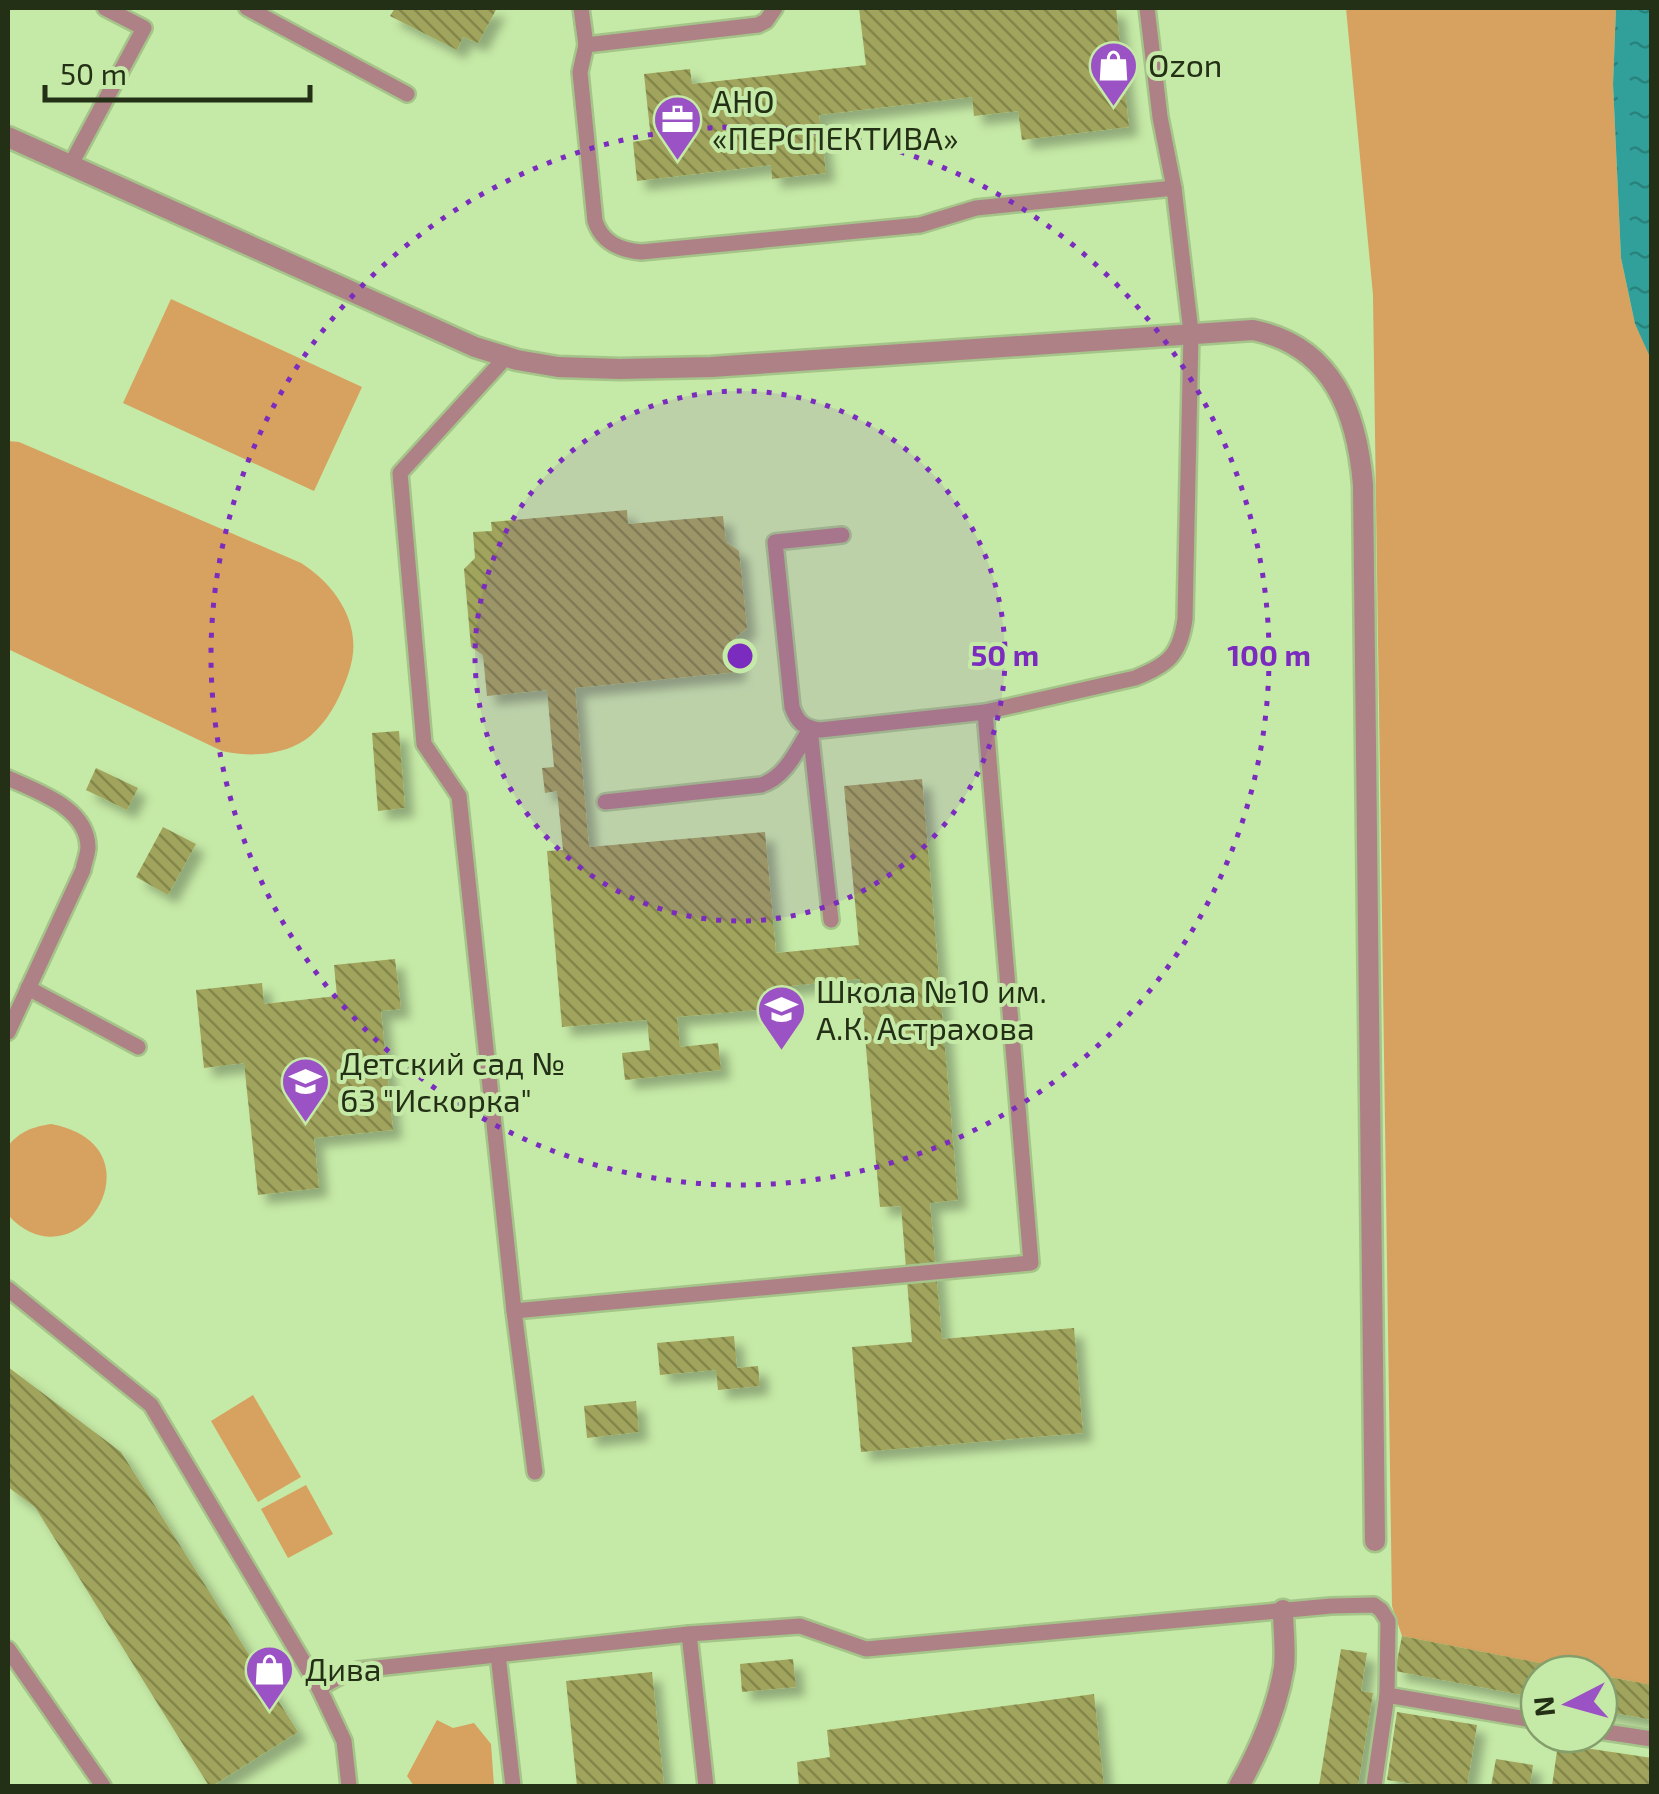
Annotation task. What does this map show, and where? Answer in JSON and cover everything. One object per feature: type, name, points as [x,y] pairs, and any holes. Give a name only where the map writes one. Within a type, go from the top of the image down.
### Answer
[{"type":"street","points":[[8,137],[475,347],[506,358],[558,367],[711,367],[1253,330],[1272,334],[1316,362],[1348,408],[1356,432],[1362,485],[1374,1540]]},
{"type":"street","points":[[1239,1786],[1274,1712],[1284,1663],[1283,1610]]},
{"type":"lane","points":[[70,166],[144,28],[105,8]]},
{"type":"lane","points":[[247,8],[407,94]]},
{"type":"lane","points":[[581,8],[586,45],[580,72],[595,221],[606,239],[628,250],[641,252],[920,225],[976,208],[1174,188]]},
{"type":"lane","points":[[586,45],[758,25],[775,8]]},
{"type":"lane","points":[[842,534],[775,542],[792,707],[801,724],[810,729],[985,712],[1134,678],[1165,663],[1176,652],[1185,619],[1191,332],[1147,8]]},
{"type":"lane","points":[[506,358],[400,473],[424,744],[459,796],[535,1472]]},
{"type":"lane","points":[[514,1312],[1031,1263],[985,712]]},
{"type":"lane","points":[[606,802],[761,785],[781,774],[810,729]]},
{"type":"lane","points":[[810,729],[830,920]]},
{"type":"lane","points":[[8,778],[70,812],[82,824],[88,847],[83,870],[12,1014],[8,1032]]},
{"type":"lane","points":[[28,988],[138,1047]]},
{"type":"lane","points":[[8,1290],[152,1405],[318,1688],[344,1740],[350,1786]]},
{"type":"lane","points":[[318,1688],[358,1670],[689,1634],[800,1626],[866,1649],[1374,1605],[1388,1621],[1387,1696],[1374,1786]]},
{"type":"lane","points":[[689,1634],[706,1786]]},
{"type":"lane","points":[[8,1649],[103,1786]]},
{"type":"lane","points":[[498,1656],[513,1786]]},
{"type":"lane","points":[[1387,1696],[1519,1717]]},
{"type":"lane","points":[[1619,1733],[1652,1739]]},
{"type":"shaded area","points":[[1346,8],[1616,8],[1613,84],[1621,258],[1635,324],[1652,359],[1651,1685],[1619,1679],[1619,1654],[1519,1654],[1519,1659],[1402,1636],[1392,1606],[1373,295]]},
{"type":"shaded area","points":[[171,299],[362,387],[314,491],[123,403]]},
{"type":"shaded area","points":[[8,441],[19,442],[301,563],[324,581],[348,617],[353,645],[350,668],[339,697],[317,730],[305,740],[275,752],[222,751],[8,649]]},
{"type":"shaded area","points":[[51,1124],[85,1137],[103,1158],[106,1182],[99,1206],[83,1225],[60,1236],[35,1234],[8,1215],[8,1146],[27,1130]]},
{"type":"shaded area","points":[[253,1395],[301,1477],[258,1502],[211,1421]]},
{"type":"shaded area","points":[[306,1485],[333,1534],[288,1558],[261,1509]]},
{"type":"shaded area","points":[[437,1720],[453,1728],[474,1723],[491,1744],[494,1786],[414,1786],[407,1776]]},
{"type":"water","points":[[1616,8],[1651,8],[1651,359],[1635,324],[1621,258],[1613,84]]},
{"type":"building","points":[[395,8],[497,8],[478,43],[463,37],[457,50],[390,16]]},
{"type":"building","points":[[859,8],[1116,8],[1129,127],[1022,140],[1018,111],[974,116],[972,97],[819,115],[826,173],[772,179],[771,165],[637,181],[633,142],[651,139],[644,74],[690,69],[692,84],[866,65]]},
{"type":"building","points":[[627,510],[628,524],[723,516],[726,542],[739,551],[747,628],[734,639],[737,672],[575,688],[589,847],[765,832],[776,953],[859,945],[844,786],[922,779],[958,1200],[930,1203],[942,1339],[1074,1328],[1083,1433],[861,1452],[852,1347],[912,1342],[901,1206],[880,1207],[860,979],[779,987],[781,1008],[677,1017],[680,1047],[718,1043],[721,1070],[625,1080],[622,1053],[650,1050],[647,1020],[562,1027],[547,851],[563,850],[557,791],[545,793],[542,768],[554,767],[547,690],[487,696],[483,655],[471,647],[464,569],[475,558],[473,532],[492,531],[491,522]]},
{"type":"building","points":[[399,731],[405,808],[378,811],[372,733]]},
{"type":"building","points":[[96,768],[138,788],[127,810],[86,790]]},
{"type":"building","points":[[163,827],[196,844],[168,895],[136,877]]},
{"type":"building","points":[[395,959],[401,1009],[381,1011],[393,1130],[314,1138],[319,1188],[258,1195],[244,1063],[204,1068],[196,990],[262,983],[264,1004],[337,996],[334,965]]},
{"type":"building","points":[[734,1336],[737,1368],[758,1366],[760,1386],[718,1390],[716,1370],[660,1375],[657,1343]]},
{"type":"building","points":[[8,1367],[121,1452],[298,1732],[209,1786],[35,1507],[8,1487]]},
{"type":"building","points":[[636,1401],[639,1432],[587,1438],[584,1406]]},
{"type":"building","points":[[1402,1636],[1519,1659],[1519,1694],[1395,1671]]},
{"type":"building","points":[[1341,1649],[1367,1653],[1361,1691],[1373,1693],[1358,1786],[1319,1786]]},
{"type":"building","points":[[793,1659],[796,1687],[742,1692],[740,1664]]},
{"type":"building","points":[[652,1672],[664,1786],[577,1786],[566,1681]]},
{"type":"building","points":[[1619,1679],[1652,1685],[1652,1720],[1619,1714]]},
{"type":"building","points":[[1094,1694],[1104,1786],[799,1786],[797,1762],[830,1757],[827,1730]]},
{"type":"building","points":[[1397,1712],[1477,1725],[1467,1786],[1387,1780]]},
{"type":"building","points":[[1619,1753],[1652,1758],[1652,1786],[1552,1786],[1557,1754]]},
{"type":"building","points":[[1496,1759],[1533,1765],[1530,1786],[1491,1786]]},
{"type":"place","name":"Ozon","points":[[1113,108]]},
{"type":"place","name":"АНО «ПЕРСПЕКТИВА»","points":[[677,162]]},
{"type":"place","name":"Школа №10 им. А.К. Астрахова","points":[[781,1052]]},
{"type":"place","name":"Детский сад № 63 \"Искорка\"","points":[[305,1124]]},
{"type":"place","name":"Дива","points":[[270,1712]]}]
